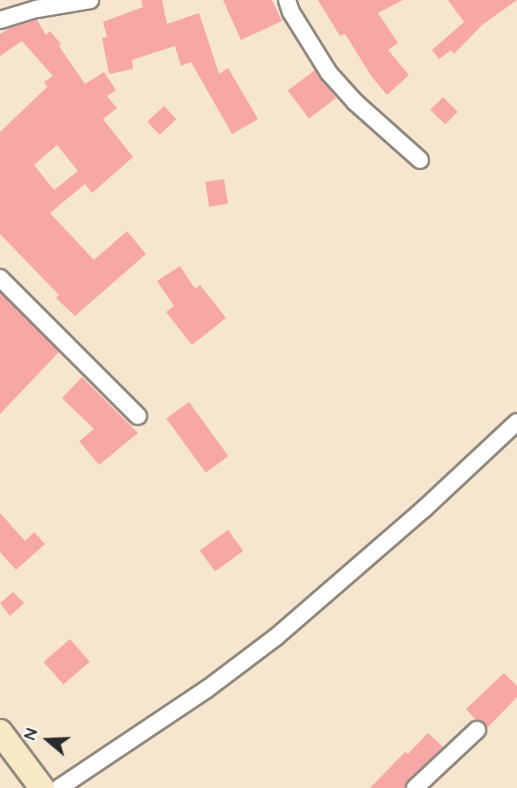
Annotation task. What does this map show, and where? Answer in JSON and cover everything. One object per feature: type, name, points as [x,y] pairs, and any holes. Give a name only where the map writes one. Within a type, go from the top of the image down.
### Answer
[{"type":"street","points":[[0,20],[37,9],[90,0]]},
{"type":"street","points":[[287,0],[291,12],[329,73],[355,102],[420,160]]},
{"type":"street","points":[[0,278],[138,416]]},
{"type":"street","points":[[59,788],[207,689],[276,638],[424,509],[517,422]]},
{"type":"street","points":[[415,788],[477,730]]},
{"type":"street","points":[[0,732],[42,788]]},
{"type":"building","points":[[141,0],[162,0],[167,24],[199,13],[219,74],[228,68],[258,119],[232,134],[191,62],[181,66],[175,46],[132,60],[133,69],[109,74],[102,38],[107,37],[103,22],[143,7]]},
{"type":"building","points":[[223,0],[272,0],[282,21],[241,40]]},
{"type":"building","points":[[318,0],[403,0],[378,13],[398,43],[388,50],[409,75],[387,95],[372,77],[345,34],[340,36]]},
{"type":"building","points":[[448,0],[517,0],[482,25],[454,54],[451,50],[439,59],[432,50],[464,22]]},
{"type":"building","points":[[37,20],[46,35],[50,31],[61,44],[59,46],[85,84],[104,72],[116,90],[107,96],[117,108],[103,119],[133,157],[92,193],[85,184],[50,213],[94,260],[127,231],[146,254],[75,316],[56,298],[59,295],[0,234],[0,132],[47,87],[44,82],[53,76],[22,41],[0,56],[0,34],[10,28]],"holes":[[[57,145],[78,171],[54,190],[34,165]]]},
{"type":"building","points":[[315,70],[336,98],[309,118],[288,90]]},
{"type":"building","points":[[443,97],[458,112],[445,125],[430,110]]},
{"type":"building","points":[[164,106],[176,119],[159,135],[147,122]]},
{"type":"building","points":[[224,179],[228,204],[209,207],[205,182]]},
{"type":"building","points":[[180,266],[195,289],[200,285],[226,318],[192,345],[166,312],[174,306],[157,281]]},
{"type":"building","points":[[0,293],[59,352],[0,414]]},
{"type":"building","points":[[82,377],[138,433],[99,465],[79,441],[94,429],[62,398]]},
{"type":"building","points":[[189,402],[228,456],[206,473],[166,418]]},
{"type":"building","points":[[0,513],[25,541],[34,532],[45,544],[16,570],[0,552]]},
{"type":"building","points":[[228,530],[243,551],[215,572],[200,551]]},
{"type":"building","points":[[13,592],[24,603],[10,616],[0,603]]},
{"type":"building","points":[[70,639],[90,662],[63,685],[44,662]]},
{"type":"building","points":[[504,673],[517,686],[517,697],[487,728],[484,722],[476,720],[466,709]]},
{"type":"building","points":[[428,733],[443,747],[408,780],[405,788],[370,788],[405,752],[408,754]]}]
